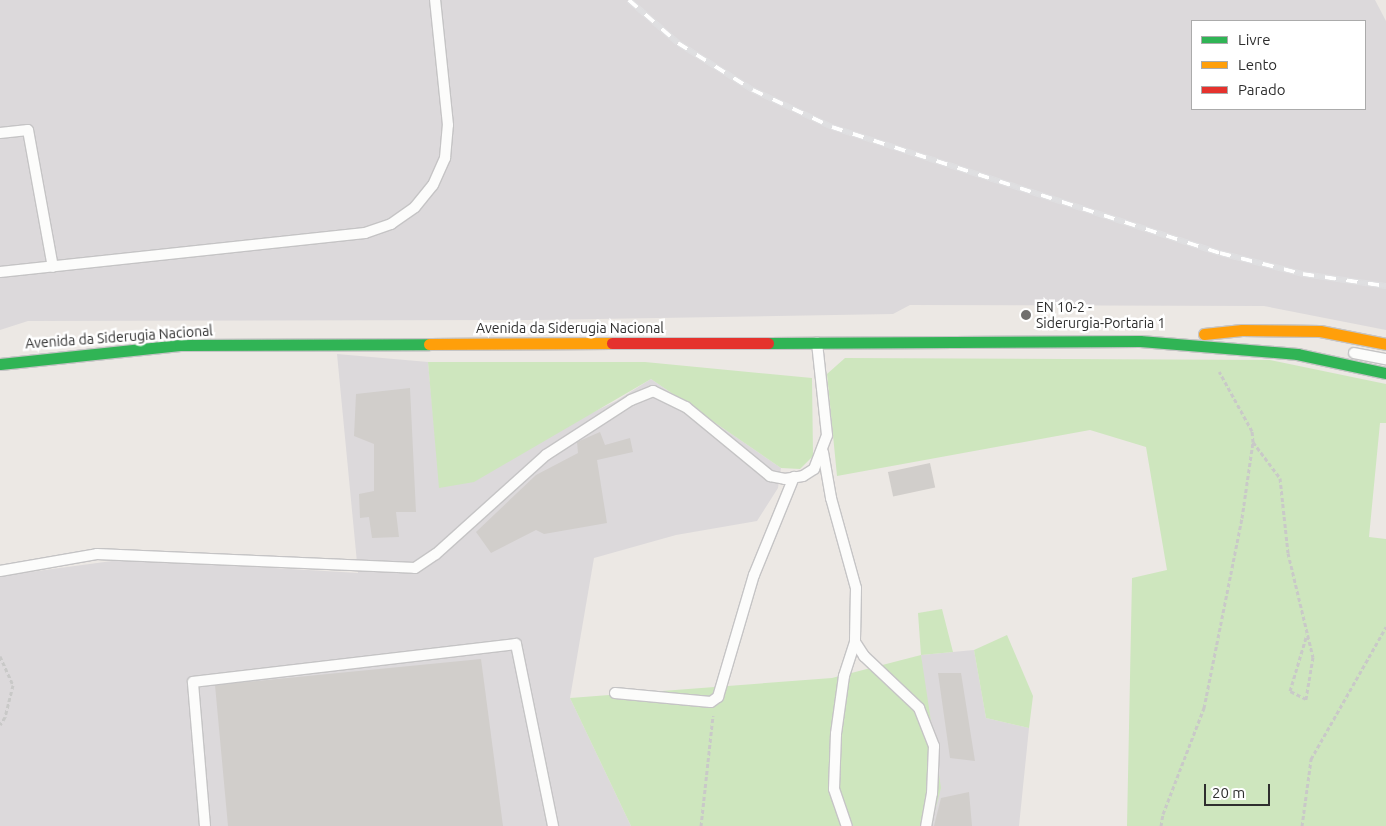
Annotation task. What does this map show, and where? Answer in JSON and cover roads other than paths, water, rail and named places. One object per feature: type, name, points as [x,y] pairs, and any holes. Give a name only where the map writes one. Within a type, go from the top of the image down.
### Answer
[{"type":"main road","name":"Avenida da Siderugia Nacional","points":[[1140,342],[1242,330],[1320,331],[1386,344]]},
{"type":"main road","name":"Avenida da Siderugia Nacional","points":[[0,364],[180,345],[1140,342],[1297,354],[1386,373]]},
{"type":"lane","points":[[0,272],[365,233],[391,224],[416,207],[433,185],[445,158],[448,125],[435,0]]},
{"type":"lane","points":[[0,133],[28,130],[53,267]]},
{"type":"lane","points":[[0,571],[97,554],[415,568],[436,554],[546,455],[631,400],[654,391],[686,407],[770,476],[794,477],[814,469],[823,452],[828,435],[816,342]]},
{"type":"lane","points":[[1297,354],[1328,349]]},
{"type":"lane","points":[[1346,352],[1386,359]]},
{"type":"lane","points":[[823,452],[831,498],[856,588],[855,642],[844,676],[836,734],[834,789],[848,826]]},
{"type":"lane","points":[[615,693],[715,701],[754,575],[794,477]]},
{"type":"lane","points":[[855,642],[864,656],[919,708],[931,738],[934,746],[932,793],[926,826]]},
{"type":"lane","points":[[206,826],[193,682],[516,644],[553,826]]},
{"type":"railway","points":[[629,0],[678,43],[753,90],[832,127],[1220,253],[1303,274],[1386,286]]},
{"type":"place","name":"EN 10-2 - Siderurgia-Portaria 1","points":[[1026,315]]}]
